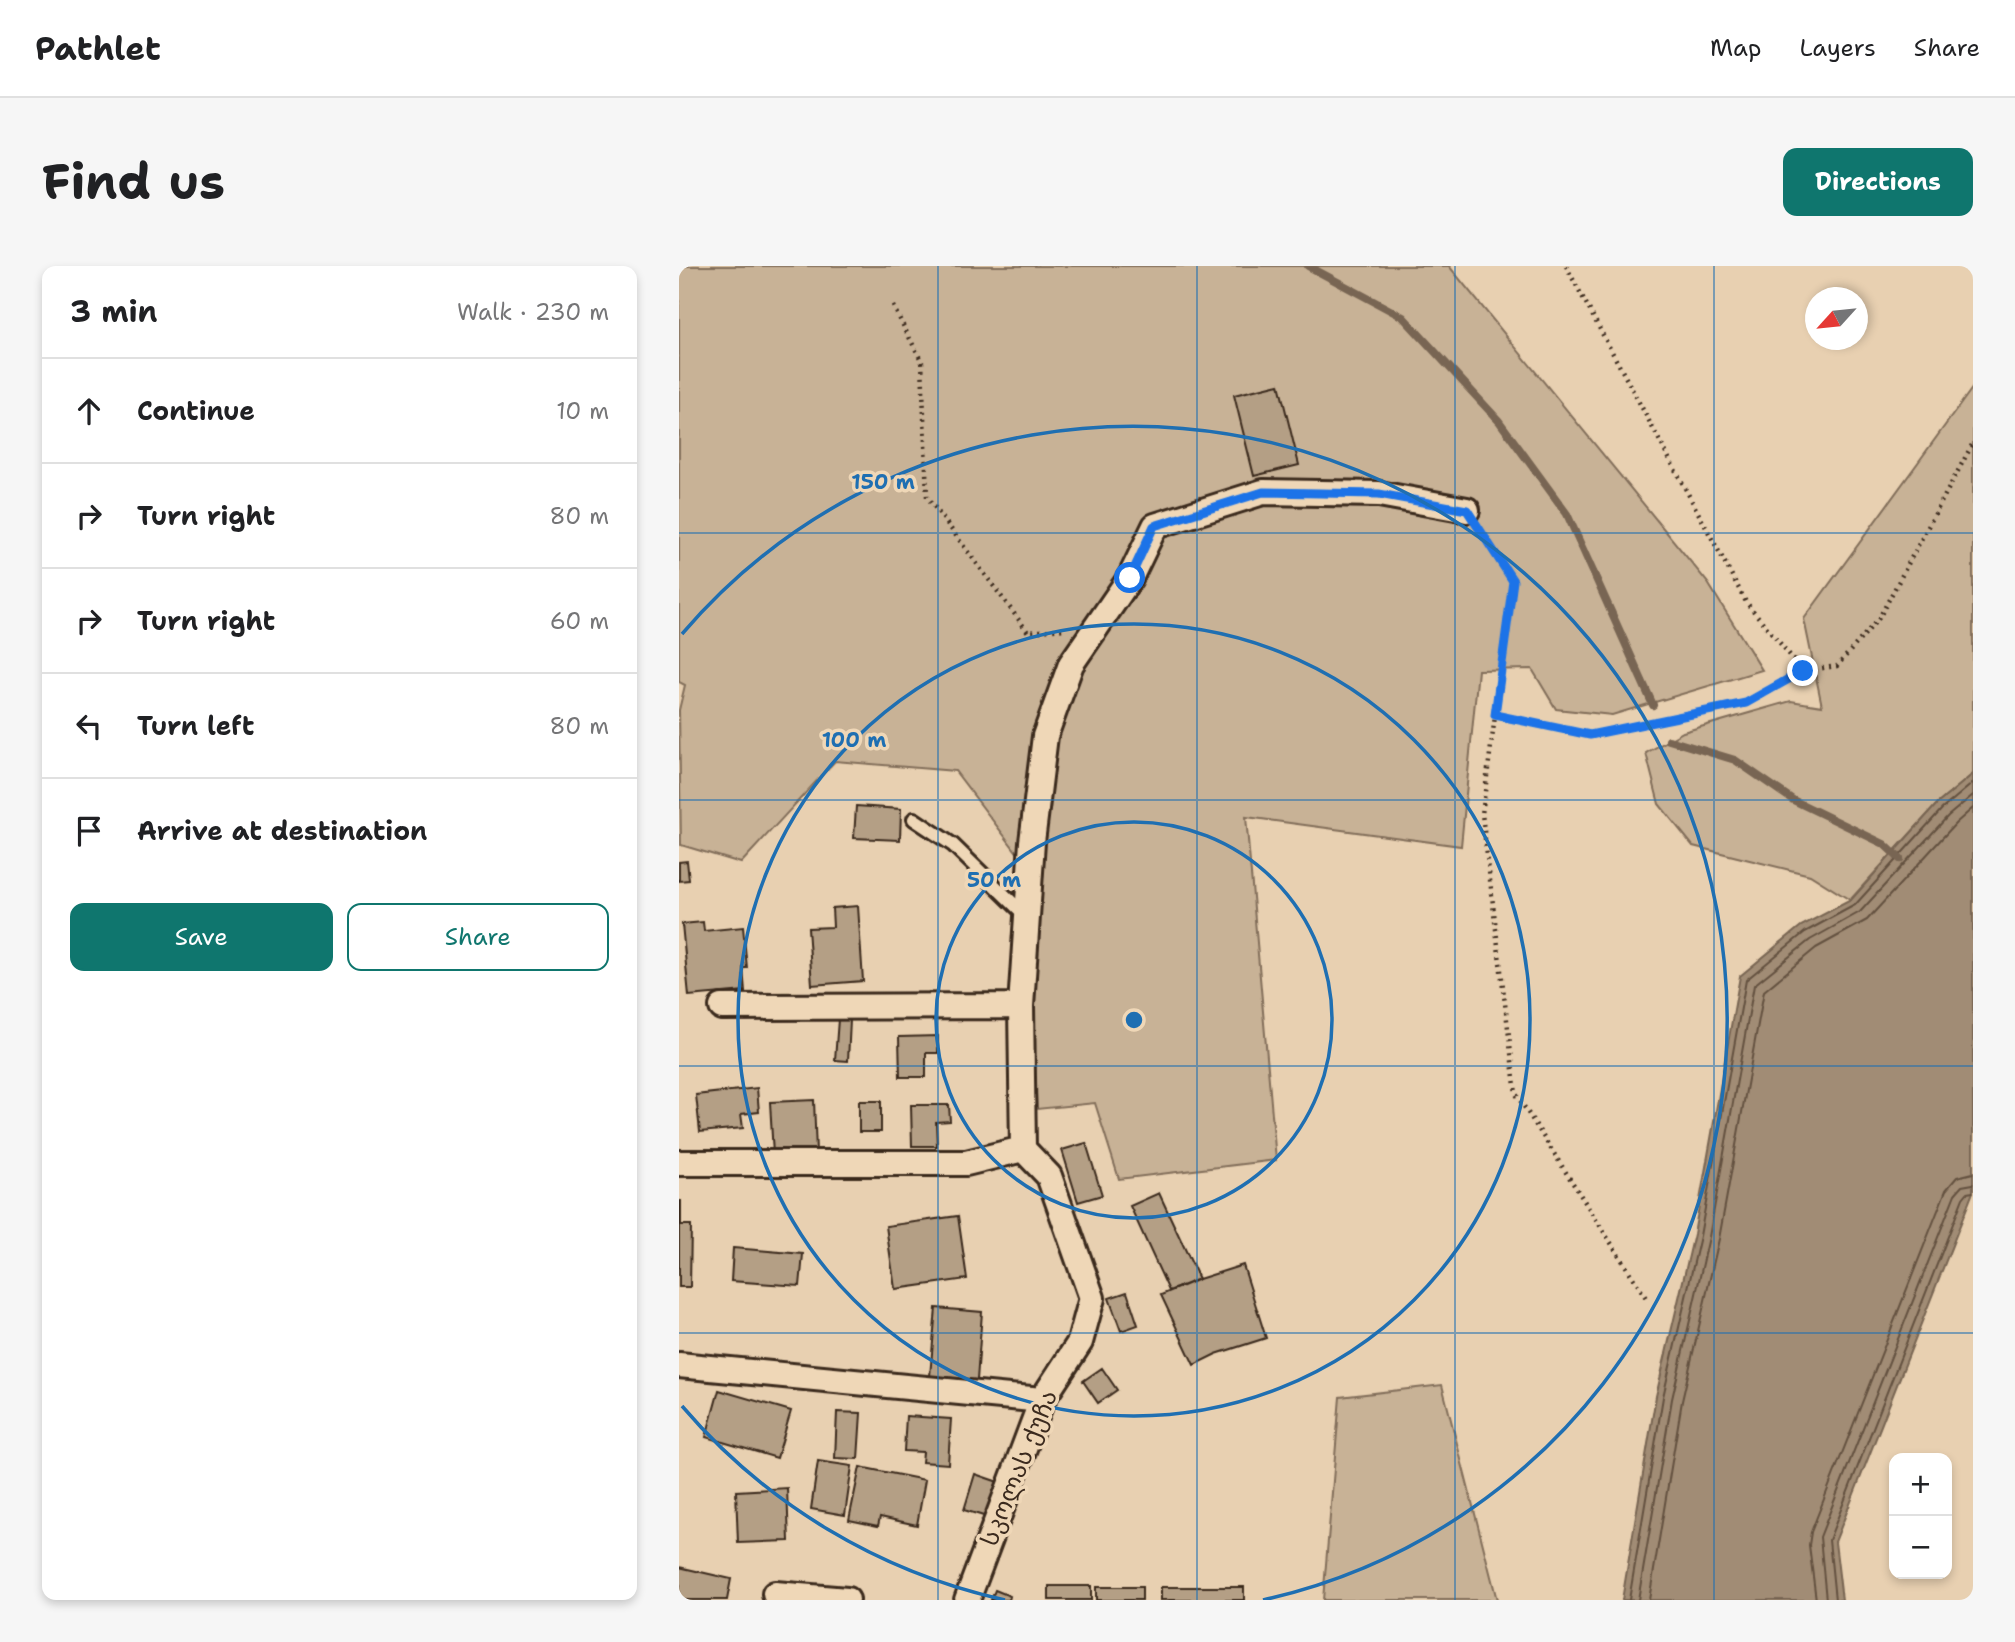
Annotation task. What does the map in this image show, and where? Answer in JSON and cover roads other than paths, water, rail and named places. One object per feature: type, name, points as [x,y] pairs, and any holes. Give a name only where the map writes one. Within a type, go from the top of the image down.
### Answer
[{"type":"street","points":[[679,1163],[967,1163],[1023,1149],[1021,1006],[1032,842],[1045,736],[1071,664],[1130,578],[1154,526],[1263,492],[1379,494],[1467,510]]},
{"type":"street","points":[[722,1007],[1021,1006]]},
{"type":"street","name":"სკოლას ქუჩა","points":[[967,1600],[1042,1400],[1080,1342],[1092,1298],[1049,1176],[1023,1149]]},
{"type":"street","points":[[679,1366],[1042,1400]]},
{"type":"street","points":[[775,1594],[847,1600]]},
{"type":"lane","points":[[914,819],[953,845],[1027,917]]},
{"type":"water","points":[[1973,774],[1973,1192],[1835,1542],[1842,1600],[1622,1600],[1656,1396],[1694,1234],[1740,976],[1801,926],[1851,900],[1937,804]]},
{"type":"waterway","points":[[1308,266],[1403,317],[1499,421],[1567,514],[1653,705]]},
{"type":"waterway","points":[[1669,740],[1735,760],[1793,800],[1884,844],[1900,859]]}]
